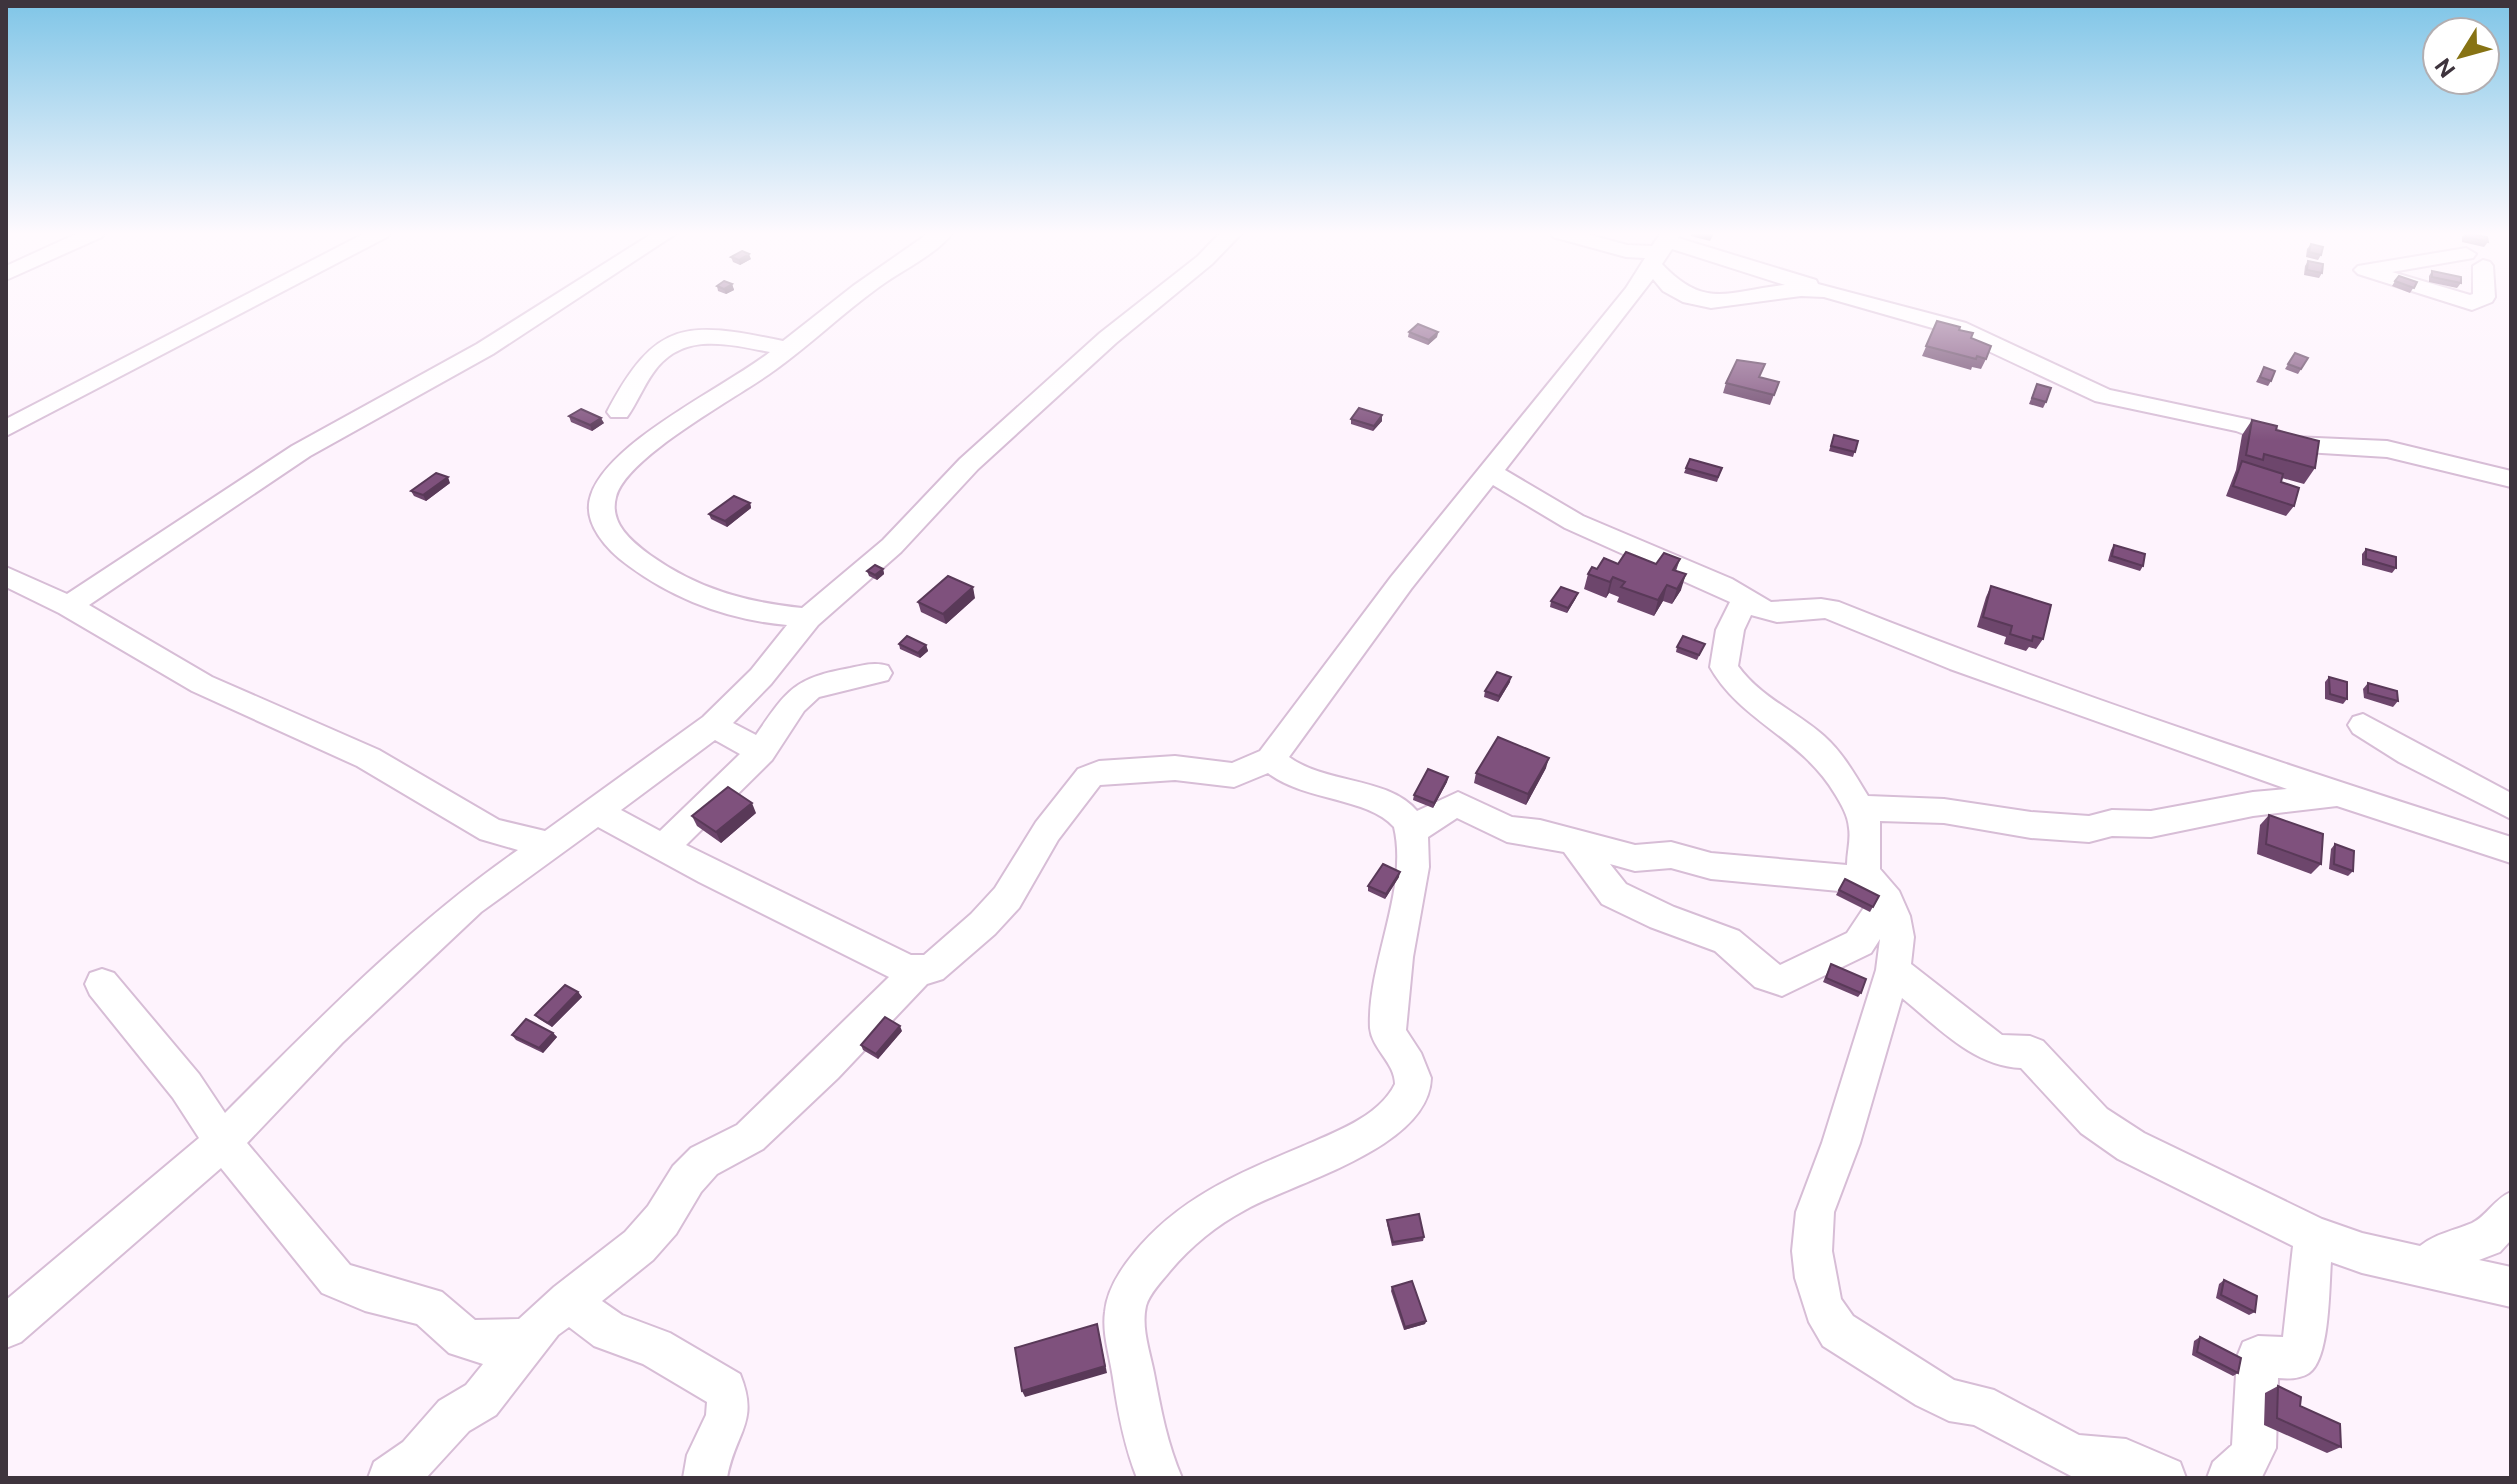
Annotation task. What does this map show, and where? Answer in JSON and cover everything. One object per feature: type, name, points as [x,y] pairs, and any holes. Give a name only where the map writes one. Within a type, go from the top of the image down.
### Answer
[{"type":"street","points":[[6,429],[248,302]]},
{"type":"street","points":[[69,606],[301,451],[485,349],[558,302]]},
{"type":"street","points":[[808,618],[744,610],[673,580],[623,549],[609,533],[600,508],[610,483],[648,448],[788,349],[845,302]]},
{"type":"street","points":[[6,1327],[223,1142],[329,1032],[469,902],[713,725],[761,677],[808,618],[892,546],[969,464],[1108,338],[1154,302]]},
{"type":"street","points":[[390,1478],[418,1457],[454,1416],[481,1400],[527,1339],[568,1301],[639,1246],[662,1220],[687,1179],[704,1161],[750,1137],[825,1066],[916,972],[931,969],[983,924],[1007,898],[1047,831],[1089,777],[1099,773],[1175,768],[1234,775],[1271,759],[1401,583],[1491,472],[1621,302]]},
{"type":"street","points":[[1864,302],[1958,328],[2103,396],[2243,425],[2289,444],[2387,449],[2511,479]]},
{"type":"street","points":[[619,412],[658,353],[677,341],[709,339],[788,349]]},
{"type":"street","points":[[1491,472],[1513,489],[1584,528],[1741,593],[1757,607],[1778,612],[1807,606],[1829,609],[1960,662],[2343,796],[2511,850]]},
{"type":"street","points":[[6,576],[69,606],[202,684],[368,758],[491,830],[550,845]]},
{"type":"street","points":[[1746,598],[1730,630],[1724,667],[1739,689],[1800,732],[1830,759],[1866,821],[1868,834],[1863,864],[1897,923],[1899,940],[1893,970],[1841,1143],[1815,1212],[1812,1251],[1815,1278],[1830,1322],[1875,1356],[1949,1400],[1979,1405],[2073,1455],[2086,1459],[2113,1458],[2164,1478]]},
{"type":"street","points":[[663,848],[761,752],[794,703],[809,690],[830,682],[878,673]]},
{"type":"street","points":[[713,725],[761,752]]},
{"type":"street","points":[[2363,725],[2410,754],[2511,807]]},
{"type":"street","points":[[1160,1478],[1145,1442],[1125,1329],[1127,1302],[1160,1252],[1193,1221],[1231,1196],[1274,1174],[1369,1134],[1389,1120],[1410,1094],[1414,1076],[1392,1045],[1388,1031],[1399,936],[1411,880],[1411,832],[1398,810],[1382,802],[1300,778],[1271,759]]},
{"type":"street","points":[[1859,808],[1944,811],[2031,825],[2089,829],[2112,823],[2151,824],[2212,810],[2286,799],[2343,796]]},
{"type":"street","points":[[1411,832],[1458,804],[1507,829],[1540,833],[1635,858],[1671,855],[1711,866],[1878,890]]},
{"type":"street","points":[[597,812],[788,912],[916,972]]},
{"type":"street","points":[[1576,844],[1614,894],[1662,917],[1727,941],[1767,976],[1782,981],[1859,943],[1878,890]]},
{"type":"street","points":[[1893,970],[1989,1046],[2002,1051],[2030,1052],[2094,1121],[2131,1146],[2314,1236],[2362,1253],[2511,1287]]},
{"type":"street","points":[[102,984],[186,1086],[223,1142],[336,1279],[365,1291],[428,1306],[464,1338],[482,1343],[527,1339]]},
{"type":"street","points":[[2428,1266],[2448,1249],[2486,1238],[2511,1211]]},
{"type":"street","points":[[2229,1478],[2247,1462],[2254,1448],[2258,1357],[2295,1358],[2302,1350],[2314,1236]]},
{"type":"street","points":[[568,1301],[609,1331],[655,1348],[725,1389],[730,1398],[729,1412],[709,1455],[705,1478]]},
{"type":"building","points":[[1937,321],[1973,333],[1971,338],[1991,346],[1986,359],[1926,346]]},
{"type":"building","points":[[1418,324],[1438,332],[1429,340],[1409,332]]},
{"type":"building","points":[[2295,353],[2308,358],[2301,369],[2288,364]]},
{"type":"building","points":[[1737,360],[1765,364],[1759,377],[1779,382],[1774,395],[1726,383]]},
{"type":"building","points":[[2264,367],[2275,371],[2271,381],[2260,377]]},
{"type":"building","points":[[2037,384],[2051,388],[2046,402],[2032,398]]},
{"type":"building","points":[[1359,408],[1382,415],[1374,426],[1351,419]]},
{"type":"building","points":[[581,409],[601,418],[590,425],[569,416]]},
{"type":"building","points":[[2252,420],[2319,441],[2315,468],[2264,454],[2263,460],[2246,455]]},
{"type":"building","points":[[1834,435],[1858,441],[1855,452],[1831,446]]},
{"type":"building","points":[[1690,459],[1722,468],[1718,477],[1686,468]]},
{"type":"building","points":[[2242,461],[2283,474],[2281,482],[2299,488],[2294,506],[2233,486]]},
{"type":"building","points":[[436,473],[448,477],[423,495],[411,491]]},
{"type":"building","points":[[734,496],[750,503],[725,521],[709,514]]},
{"type":"building","points":[[2114,545],[2145,554],[2143,566],[2112,556]]},
{"type":"building","points":[[2366,549],[2396,557],[2396,568],[2366,559]]},
{"type":"building","points":[[1626,552],[1656,564],[1664,553],[1680,559],[1673,570],[1686,574],[1677,589],[1667,585],[1658,600],[1621,587],[1625,582],[1613,577],[1610,582],[1588,574],[1592,567],[1597,569],[1604,558],[1618,564]]},
{"type":"building","points":[[875,565],[883,569],[875,575],[867,571]]},
{"type":"building","points":[[948,576],[973,587],[943,614],[918,602]]},
{"type":"building","points":[[1991,586],[2051,605],[2043,639],[2033,636],[2032,641],[2010,634],[2012,626],[1983,617]]},
{"type":"building","points":[[1561,587],[1578,593],[1568,608],[1551,601]]},
{"type":"building","points":[[907,636],[926,645],[918,653],[899,644]]},
{"type":"building","points":[[1683,636],[1705,644],[1699,655],[1677,647]]},
{"type":"building","points":[[1497,672],[1511,677],[1499,696],[1485,691]]},
{"type":"building","points":[[2329,677],[2347,682],[2347,699],[2330,694]]},
{"type":"building","points":[[2368,683],[2397,691],[2398,701],[2368,693]]},
{"type":"building","points":[[1498,737],[1549,758],[1528,794],[1476,773]]},
{"type":"building","points":[[1428,769],[1448,777],[1434,803],[1414,795]]},
{"type":"building","points":[[728,787],[752,803],[716,832],[692,816]]},
{"type":"building","points":[[2269,815],[2323,834],[2321,864],[2266,844]]},
{"type":"building","points":[[2335,844],[2354,851],[2353,871],[2334,864]]},
{"type":"building","points":[[1383,864],[1400,872],[1386,894],[1368,886]]},
{"type":"building","points":[[1845,879],[1879,896],[1873,907],[1839,890]]},
{"type":"building","points":[[1831,964],[1866,979],[1861,993],[1826,978]]},
{"type":"building","points":[[565,985],[578,992],[548,1023],[535,1015]]},
{"type":"building","points":[[885,1017],[900,1026],[876,1054],[861,1045]]},
{"type":"building","points":[[526,1019],[553,1033],[539,1048],[512,1035]]},
{"type":"building","points":[[1419,1214],[1424,1237],[1393,1242],[1387,1220]]},
{"type":"building","points":[[2224,1280],[2257,1296],[2255,1312],[2221,1295]]},
{"type":"building","points":[[1412,1281],[1426,1321],[1405,1327],[1392,1287]]},
{"type":"building","points":[[1097,1324],[1105,1366],[1022,1391],[1015,1348]]},
{"type":"building","points":[[2200,1337],[2241,1358],[2238,1373],[2197,1352]]},
{"type":"building","points":[[2278,1386],[2301,1397],[2300,1406],[2340,1424],[2341,1447],[2277,1418]]}]
